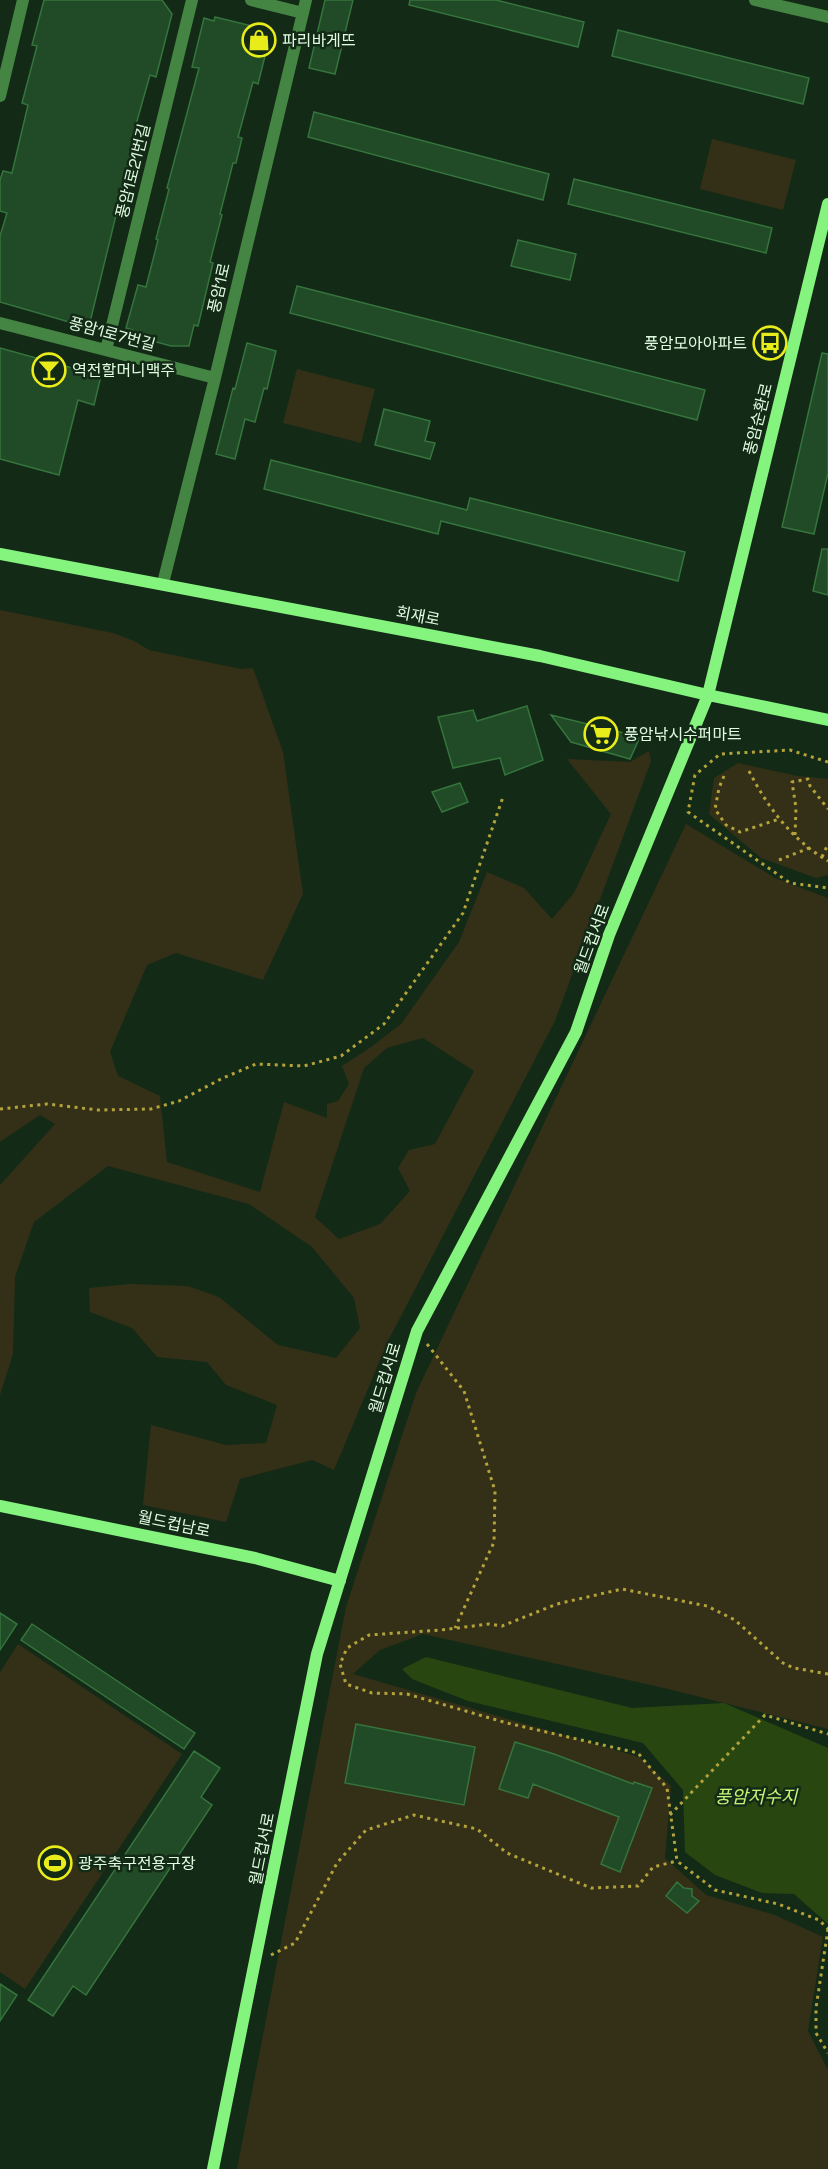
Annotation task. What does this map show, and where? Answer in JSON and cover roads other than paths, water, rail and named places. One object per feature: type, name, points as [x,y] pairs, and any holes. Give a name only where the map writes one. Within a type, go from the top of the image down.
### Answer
[{"type":"street","points":[[0,96],[23,0]]},
{"type":"street","name":"풍암1로21번길","points":[[106,350],[192,0]]},
{"type":"street","points":[[251,0],[305,6]]},
{"type":"street","points":[[755,0],[828,17]]},
{"type":"street","name":"풍암1로","points":[[163,583],[305,6]]},
{"type":"street","name":"풍암순환로","points":[[722,642],[828,204]]},
{"type":"street","name":"풍암1로7번길","points":[[0,323],[215,378]]},
{"type":"street","name":"회재로","points":[[0,554],[540,656],[828,720]]},
{"type":"street","name":"월드컵서로","points":[[213,2169],[317,1654],[417,1331],[576,1032],[609,935],[708,695],[722,642]]},
{"type":"street","name":"월드컵남로","points":[[0,1506],[255,1558],[340,1581]]},
{"type":"water","name":"풍암저수지","points":[[426,1657],[632,1708],[724,1703],[828,1748],[828,1924],[794,1894],[762,1893],[715,1875],[685,1852],[683,1790],[643,1743],[468,1701],[412,1679],[402,1669]]},
{"type":"place","name":"파리바게뜨","points":[[259,40]]},
{"type":"place","name":"풍암모아아파트","points":[[770,343]]},
{"type":"place","name":"역전할머니맥주","points":[[49,370]]},
{"type":"place","name":"풍암낚시수퍼마트","points":[[601,734]]},
{"type":"place","name":"광주축구전용구장","points":[[55,1863]]}]
